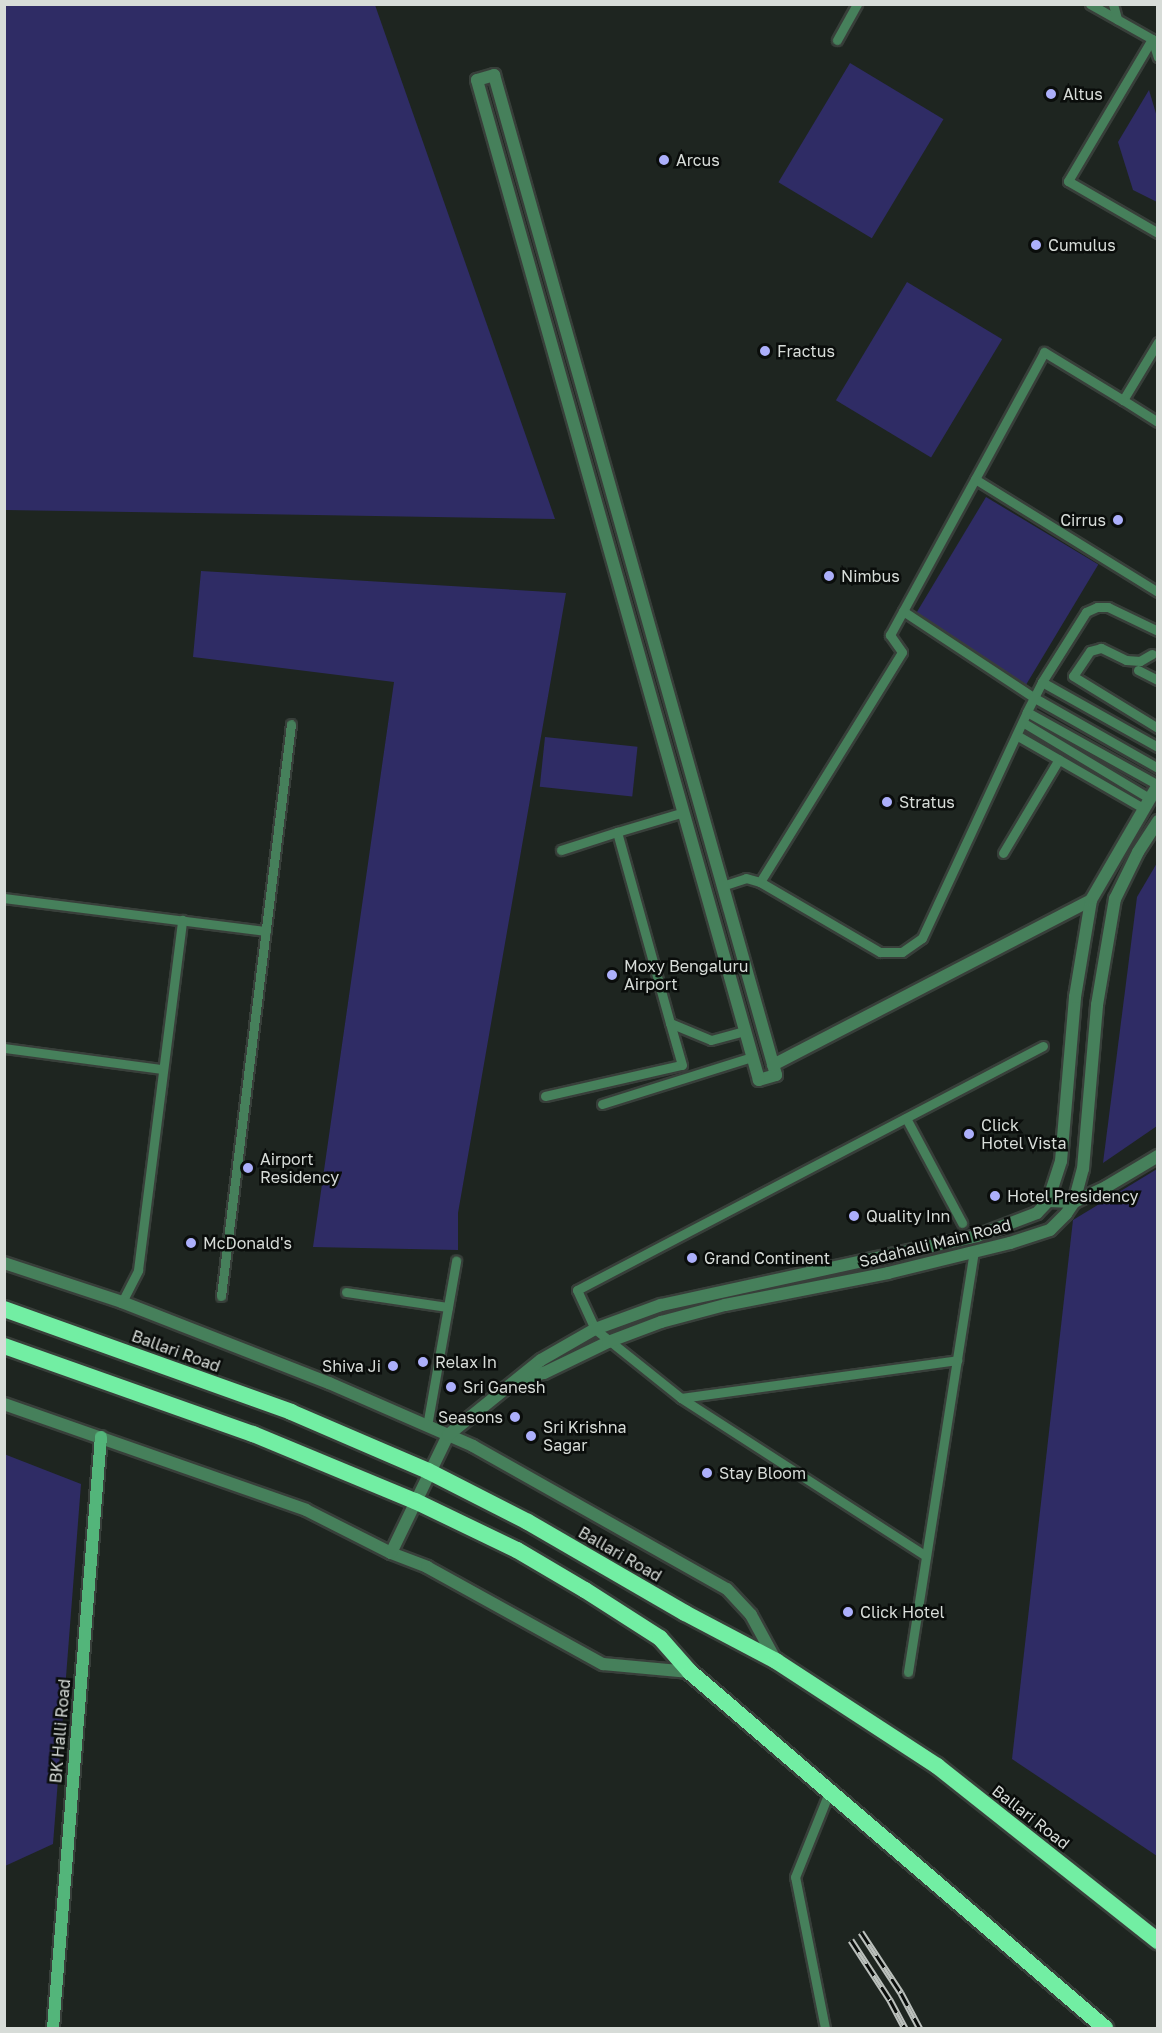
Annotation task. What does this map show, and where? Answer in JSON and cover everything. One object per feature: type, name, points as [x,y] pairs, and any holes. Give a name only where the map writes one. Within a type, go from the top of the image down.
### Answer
[{"type":"highway","name":"Ballari Road","points":[[4,1309],[291,1412],[428,1471],[528,1522],[685,1613],[776,1661],[938,1766],[1158,1941]]},
{"type":"highway","points":[[4,1346],[253,1434],[414,1501],[517,1550],[585,1590],[660,1638],[690,1672],[1106,2028]]},
{"type":"main road","name":"BK Halli Road","points":[[52,2028],[101,1437]]},
{"type":"street","points":[[774,1070],[494,75],[477,80],[759,1080],[1091,900]]},
{"type":"street","points":[[1048,1201],[1061,1161],[1074,997],[1091,900],[1158,785]]},
{"type":"street","points":[[1074,1202],[1083,1169],[1097,1005],[1115,899],[1138,852],[1156,824],[1144,807]]},
{"type":"street","name":"Sadahalli Main Road","points":[[517,1381],[544,1373],[608,1342],[661,1322],[725,1305],[903,1270],[1050,1230],[1074,1202],[1106,1187],[1158,1156]]},
{"type":"street","name":"Sadahalli Main Road","points":[[448,1435],[541,1360],[595,1329],[661,1305],[977,1236],[1037,1213],[1048,1201],[1074,1202]]},
{"type":"street","points":[[900,1254],[903,1270]]},
{"type":"street","points":[[4,1263],[122,1302],[329,1383],[448,1435],[567,1497],[727,1589],[751,1615],[776,1661]]},
{"type":"street","points":[[4,1404],[306,1510],[391,1553],[427,1567],[603,1664],[690,1672]]},
{"type":"street","points":[[391,1553],[428,1471],[448,1435]]},
{"type":"lane","points":[[837,40],[856,4]]},
{"type":"lane","points":[[1090,4],[1152,39],[1158,57]]},
{"type":"lane","points":[[1113,4],[1117,19]]},
{"type":"lane","points":[[1152,39],[1068,181],[1158,233]]},
{"type":"lane","points":[[1123,400],[1158,342]]},
{"type":"lane","points":[[760,882],[902,652],[890,635],[1044,352],[1158,422]]},
{"type":"lane","points":[[975,479],[1158,592]]},
{"type":"lane","points":[[722,886],[746,878],[760,882],[880,951],[902,952],[922,938],[1018,736],[1034,697],[1075,626],[1086,612],[1097,607],[1108,607],[1158,630]]},
{"type":"lane","points":[[903,611],[1034,697],[1158,768]]},
{"type":"lane","points":[[1152,654],[1140,660],[1126,660],[1101,648],[1090,651],[1073,676],[1158,728]]},
{"type":"lane","points":[[1137,670],[1158,680]]},
{"type":"lane","points":[[1042,682],[1158,747]]},
{"type":"lane","points":[[1027,712],[1158,785]]},
{"type":"lane","points":[[1024,723],[1144,807]]},
{"type":"lane","points":[[221,1296],[291,724]]},
{"type":"lane","points":[[1018,736],[1144,807]]},
{"type":"lane","points":[[1003,853],[1059,759]]},
{"type":"lane","points":[[561,850],[684,812]]},
{"type":"lane","points":[[617,832],[686,1078]]},
{"type":"lane","points":[[4,898],[266,931]]},
{"type":"lane","points":[[122,1302],[138,1270],[182,920]]},
{"type":"lane","points":[[670,1023],[711,1040],[745,1031]]},
{"type":"lane","points":[[926,1556],[681,1398],[608,1342],[595,1329],[577,1290],[1043,1046]]},
{"type":"lane","points":[[4,1048],[162,1069]]},
{"type":"lane","points":[[602,1104],[752,1057]]},
{"type":"lane","points":[[545,1096],[682,1065]]},
{"type":"lane","points":[[906,1118],[962,1223]]},
{"type":"lane","points":[[908,1672],[974,1252]]},
{"type":"lane","points":[[427,1426],[456,1261]]},
{"type":"lane","points":[[346,1292],[448,1307]]},
{"type":"lane","points":[[681,1398],[957,1360]]},
{"type":"lane","points":[[825,2028],[795,1877],[830,1790]]},
{"type":"shaded area","points":[[5,4],[375,5],[555,519],[5,510]]},
{"type":"shaded area","points":[[850,63],[943,119],[872,238],[778,182]]},
{"type":"shaded area","points":[[1149,90],[1157,117],[1157,202],[1133,190],[1118,142]]},
{"type":"shaded area","points":[[907,282],[1002,339],[931,457],[836,400]]},
{"type":"shaded area","points":[[986,497],[1098,564],[1026,684],[914,617]]},
{"type":"shaded area","points":[[201,571],[566,593],[458,1213],[458,1250],[313,1247],[394,682],[193,657]]},
{"type":"shaded area","points":[[545,737],[637,747],[632,796],[540,787]]},
{"type":"shaded area","points":[[1157,863],[1157,1126],[1103,1163],[1137,897]]},
{"type":"shaded area","points":[[1157,1169],[1157,1856],[1012,1759],[1073,1220]]},
{"type":"shaded area","points":[[4,1454],[81,1484],[53,1844],[5,1866]]},
{"type":"railway","points":[[861,1932],[901,1993],[920,2028]]},
{"type":"railway","points":[[851,1940],[890,2000],[905,2028]]},
{"type":"place","name":"Altus","points":[[1051,94]]},
{"type":"place","name":"Arcus","points":[[664,160]]},
{"type":"place","name":"Cumulus","points":[[1036,245]]},
{"type":"place","name":"Fractus","points":[[765,351]]},
{"type":"place","name":"Cirrus","points":[[1118,520]]},
{"type":"place","name":"Nimbus","points":[[829,576]]},
{"type":"place","name":"Stratus","points":[[887,802]]},
{"type":"place","name":"Moxy Bengaluru Airport","points":[[612,975]]},
{"type":"place","name":"Click Hotel Vista","points":[[969,1134]]},
{"type":"place","name":"Airport Residency","points":[[248,1168]]},
{"type":"place","name":"Hotel Presidency","points":[[995,1196]]},
{"type":"place","name":"Quality Inn","points":[[854,1216]]},
{"type":"place","name":"McDonald's","points":[[191,1243]]},
{"type":"place","name":"Grand Continent","points":[[692,1258]]},
{"type":"place","name":"Relax In","points":[[423,1362]]},
{"type":"place","name":"Shiva Ji","points":[[393,1366]]},
{"type":"place","name":"Sri Ganesh","points":[[451,1387]]},
{"type":"place","name":"Seasons","points":[[515,1417]]},
{"type":"place","name":"Sri Krishna Sagar","points":[[531,1436]]},
{"type":"place","name":"Stay Bloom","points":[[707,1473]]},
{"type":"place","name":"Click Hotel","points":[[848,1612]]}]
